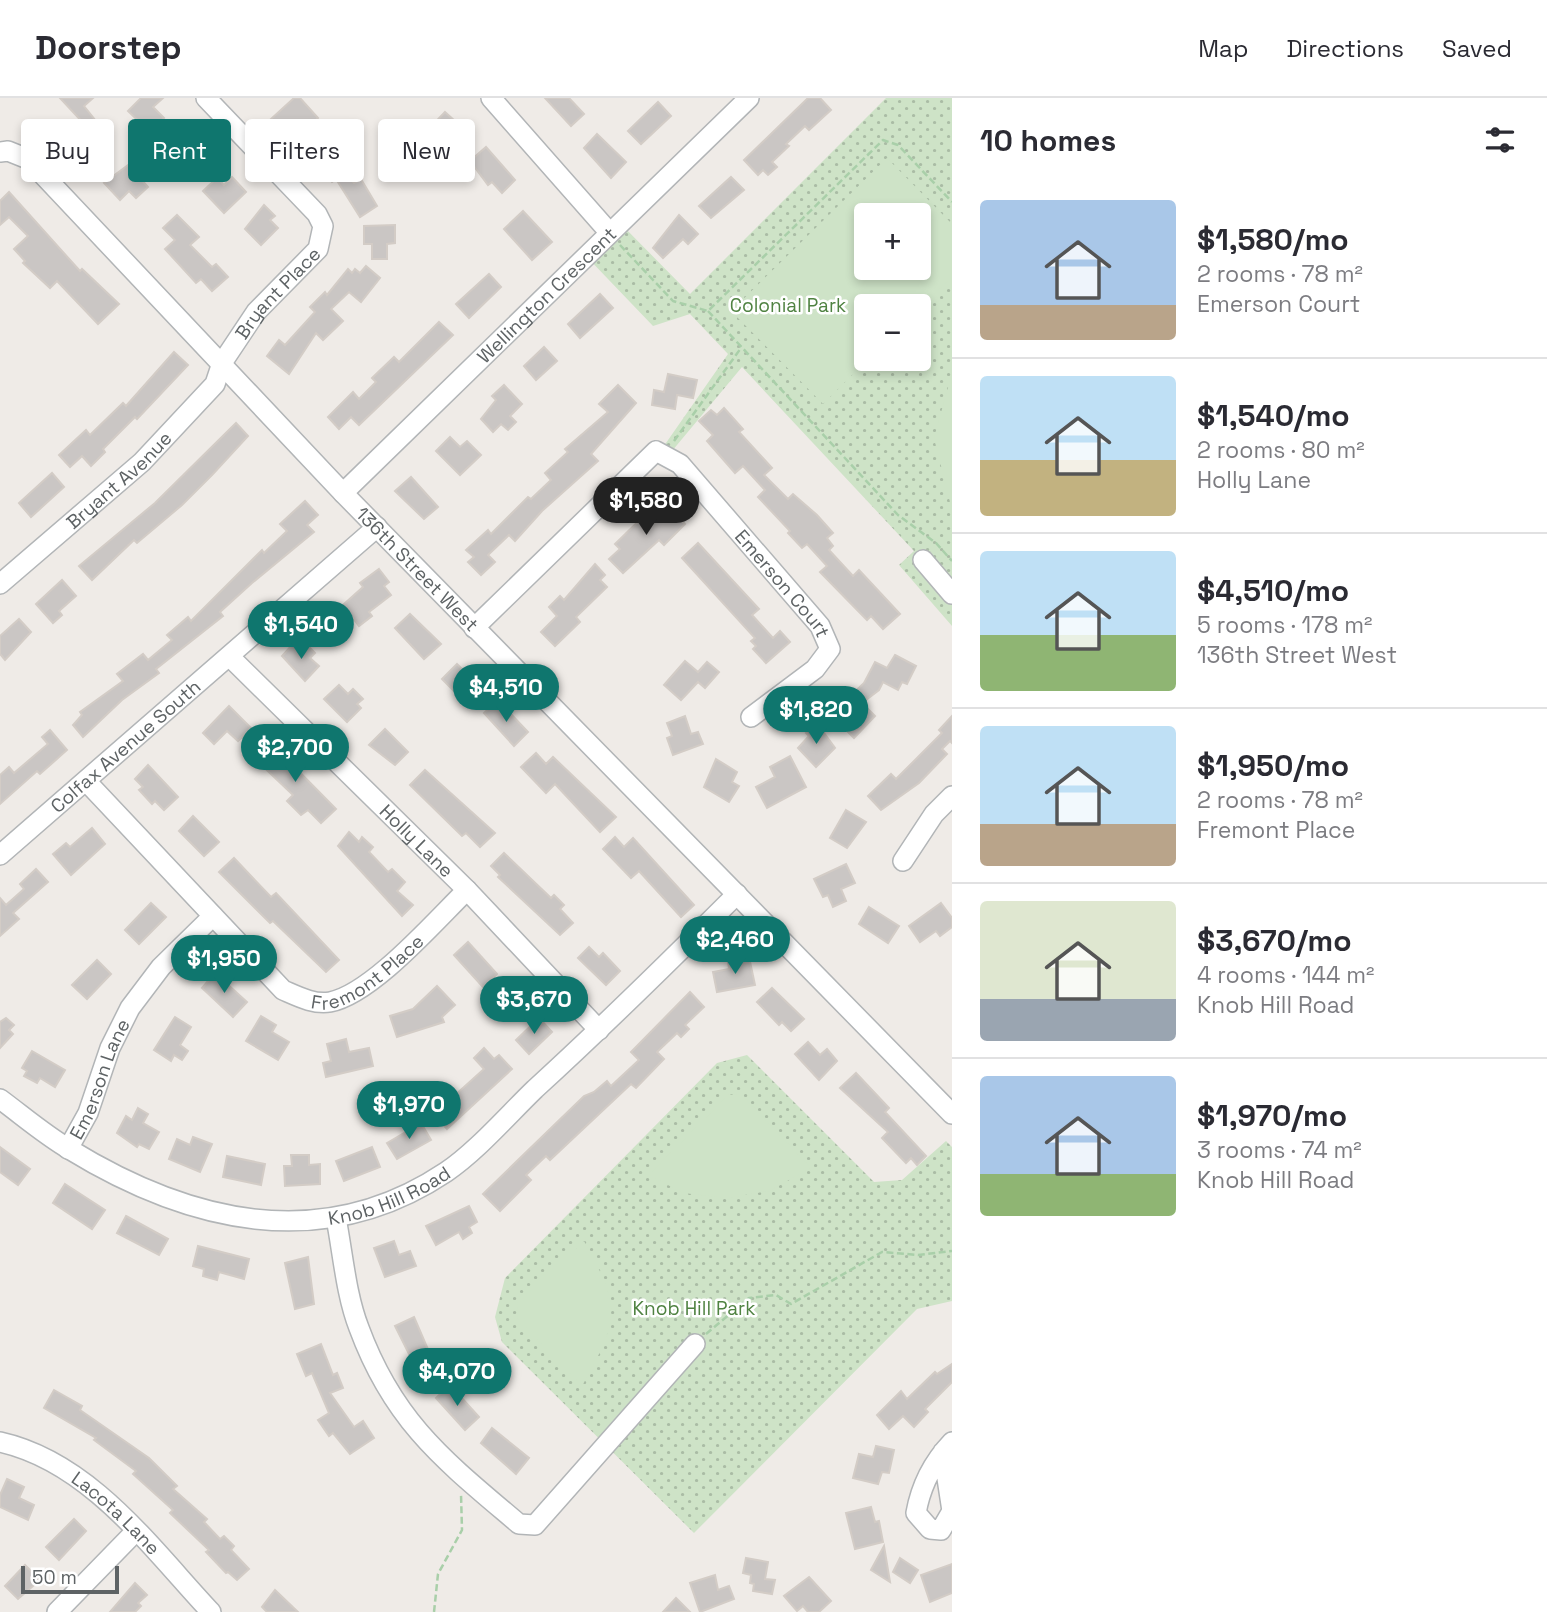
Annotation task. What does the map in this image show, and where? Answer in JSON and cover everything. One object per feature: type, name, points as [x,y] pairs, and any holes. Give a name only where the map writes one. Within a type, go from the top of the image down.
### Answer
[{"type":"street","name":"Bryant Place","points":[[206,98],[317,214],[323,226],[318,249],[256,312],[222,363]]},
{"type":"street","points":[[491,98],[609,232]]},
{"type":"street","name":"Wellington Crescent","points":[[343,493],[749,98]]},
{"type":"street","name":"136th Street West","points":[[0,152],[8,151],[29,159],[343,493],[952,1114]]},
{"type":"street","name":"Bryant Avenue","points":[[0,584],[142,462],[215,384],[222,363]]},
{"type":"street","points":[[474,628],[656,451],[664,455]]},
{"type":"street","name":"Emerson Court","points":[[664,455],[680,464],[820,626],[830,649],[815,669],[751,717]]},
{"type":"street","name":"Colfax Avenue South","points":[[0,855],[377,527]]},
{"type":"street","points":[[923,561],[952,594]]},
{"type":"street","name":"Holly Lane","points":[[230,657],[467,890],[599,1030]]},
{"type":"street","name":"Fremont Place","points":[[86,781],[283,990],[304,1000],[329,1003],[365,987],[467,890]]},
{"type":"street","points":[[903,861],[934,814],[952,796]]},
{"type":"street","name":"Knob Hill Road","points":[[0,1099],[68,1149],[141,1187],[217,1215],[275,1223],[336,1218],[393,1201],[447,1171],[599,1030],[737,894]]},
{"type":"street","name":"Emerson Lane","points":[[68,1149],[88,1113],[110,1048],[130,1008],[161,967],[213,916]]},
{"type":"street","points":[[336,1218],[358,1327],[391,1398],[434,1452],[519,1524],[535,1525],[695,1344]]},
{"type":"street","name":"Lacota Lane","points":[[0,1442],[48,1459],[89,1486],[211,1612]]},
{"type":"street","points":[[57,1612],[135,1532]]},
{"type":"path","points":[[708,311],[715,300],[883,140],[898,145],[952,202]]},
{"type":"path","points":[[609,232],[673,301],[708,311],[898,515],[936,543],[952,561]]},
{"type":"path","points":[[664,455],[741,348]]},
{"type":"path","points":[[695,1344],[748,1298],[776,1295],[791,1304],[882,1252],[918,1255],[952,1251]]},
{"type":"path","points":[[434,1612],[438,1574],[462,1530],[460,1474]]},
{"type":"green space","name":"Colonial Park","points":[[886,98],[952,98],[952,626],[899,565],[914,551],[742,367],[667,457],[659,453],[728,354],[690,314],[653,326],[585,255],[619,222],[690,294]]},
{"type":"green space","points":[[887,158],[952,224],[952,277],[931,297],[931,294],[854,294],[856,371],[823,404],[731,311]]},
{"type":"green space","points":[[952,373],[952,510],[934,438]]},
{"type":"green space","name":"Knob Hill Park","points":[[747,1055],[874,1182],[902,1180],[946,1141],[952,1147],[952,1301],[917,1309],[694,1533],[502,1342],[495,1317],[505,1278],[717,1063]]},
{"type":"green space","points":[[741,1094],[811,1168],[769,1191],[727,1198],[683,1193],[649,1175],[728,1095]]},
{"type":"green space","points":[[584,1241],[605,1283],[611,1314],[603,1345],[582,1386],[518,1319],[517,1303]]},
{"type":"building","points":[[60,98],[93,98],[84,106],[94,119],[80,119]]},
{"type":"building","points":[[141,98],[163,98],[153,107],[163,119],[136,119],[128,111]]},
{"type":"building","points":[[294,98],[300,98],[318,118],[317,119],[271,119]]},
{"type":"building","points":[[545,98],[569,98],[584,114],[571,126]]},
{"type":"building","points":[[808,98],[820,98],[831,110],[809,130],[805,126],[786,144],[789,146],[772,162],[777,167],[768,175],[763,170],[758,175],[744,160]]},
{"type":"building","points":[[658,102],[671,116],[641,144],[628,131]]},
{"type":"building","points":[[445,112],[453,119],[438,119]]},
{"type":"building","points":[[597,134],[626,162],[611,178],[584,148]]},
{"type":"building","points":[[486,147],[515,180],[502,193],[492,182],[488,185],[475,168],[475,157]]},
{"type":"building","points":[[128,165],[128,182],[143,182],[148,187],[136,198],[129,191],[120,200],[104,183],[114,182],[114,176]]},
{"type":"building","points":[[731,177],[744,190],[711,218],[699,206]]},
{"type":"building","points":[[231,178],[246,192],[224,213],[203,191],[213,182],[221,182],[224,185],[231,182]]},
{"type":"building","points":[[338,182],[363,182],[377,206],[360,217]]},
{"type":"building","points":[[9,192],[80,271],[82,269],[119,304],[98,324],[57,281],[50,288],[23,263],[25,261],[14,249],[28,236],[9,217],[0,225],[0,201]]},
{"type":"building","points":[[264,205],[275,216],[270,220],[278,228],[261,245],[245,229]]},
{"type":"building","points":[[523,211],[552,242],[532,260],[504,229]]},
{"type":"building","points":[[177,215],[199,237],[190,245],[212,267],[216,264],[228,277],[212,291],[201,279],[196,283],[165,249],[175,240],[163,228]]},
{"type":"building","points":[[679,215],[698,234],[688,244],[683,239],[663,258],[653,248]]},
{"type":"building","points":[[395,225],[395,243],[387,244],[387,259],[372,259],[372,244],[364,244],[364,226]]},
{"type":"building","points":[[366,266],[380,278],[361,302],[349,292],[331,309],[343,321],[323,340],[316,333],[289,374],[267,356],[279,340],[285,345],[315,312],[310,307],[325,292],[327,295],[348,269],[352,273],[355,269],[360,273]]},
{"type":"building","points":[[489,274],[501,287],[469,318],[456,304]]},
{"type":"building","points":[[600,294],[613,308],[580,338],[568,324]]},
{"type":"building","points":[[439,322],[453,335],[359,425],[351,417],[339,429],[328,417],[353,392],[359,399],[376,382],[372,378],[394,357],[399,362]]},
{"type":"building","points":[[544,347],[557,361],[536,380],[524,366]]},
{"type":"building","points":[[174,352],[188,365],[137,419],[135,417],[103,449],[105,452],[91,466],[82,456],[70,467],[59,455],[86,430],[90,435],[123,403],[126,406]]},
{"type":"building","points":[[668,374],[697,380],[693,398],[677,395],[675,409],[652,405],[654,390],[664,392]]},
{"type":"building","points":[[504,385],[522,404],[510,416],[516,422],[508,430],[501,424],[493,432],[481,419],[496,400],[492,396]]},
{"type":"building","points":[[618,385],[636,403],[591,454],[598,461],[542,511],[515,541],[509,535],[488,555],[495,562],[481,575],[468,562],[474,557],[466,550],[488,530],[491,534],[528,497],[531,499],[551,480],[545,473],[568,452],[565,449],[608,412],[599,404]]},
{"type":"building","points":[[724,408],[743,429],[739,432],[772,468],[764,475],[788,499],[793,494],[817,515],[833,533],[827,538],[833,546],[829,550],[853,576],[859,570],[900,614],[883,629],[871,616],[867,620],[820,572],[827,566],[807,544],[802,548],[788,533],[790,531],[758,497],[765,490],[743,466],[735,473],[707,441],[713,435],[699,421],[711,410],[717,415]]},
{"type":"building","points":[[236,423],[248,436],[182,505],[137,543],[134,540],[92,580],[79,566],[155,503]]},
{"type":"building","points":[[450,437],[460,447],[467,441],[481,455],[460,475],[436,451]]},
{"type":"building","points":[[52,473],[64,487],[31,517],[19,503]]},
{"type":"building","points":[[411,477],[438,507],[424,519],[395,491]]},
{"type":"building","points":[[305,501],[318,515],[307,525],[314,532],[252,583],[220,612],[223,616],[156,669],[159,673],[122,700],[83,737],[73,725],[82,715],[80,712],[123,681],[117,674],[143,654],[148,660],[172,640],[167,635],[188,617],[191,621],[262,550],[264,553],[287,531],[280,524]]},
{"type":"building","points":[[679,508],[687,516],[682,521],[685,524],[664,545],[659,540],[623,573],[609,559],[620,549],[615,544],[651,509],[660,518],[664,514],[668,518]]},
{"type":"building","points":[[698,543],[759,609],[752,615],[773,638],[780,631],[790,642],[766,663],[753,649],[756,646],[751,641],[755,638],[682,558]]},
{"type":"building","points":[[595,564],[605,575],[600,580],[607,587],[576,617],[580,622],[555,646],[541,632],[557,616],[549,607],[560,596],[564,600]]},
{"type":"building","points":[[379,569],[389,582],[384,586],[391,595],[369,612],[372,616],[359,626],[343,605],[363,587],[360,583]]},
{"type":"building","points":[[62,580],[76,596],[59,611],[62,615],[53,623],[36,604]]},
{"type":"building","points":[[410,614],[441,644],[424,659],[395,628]]},
{"type":"building","points":[[19,619],[31,632],[5,660],[0,654],[0,636]]},
{"type":"building","points":[[294,643],[302,650],[307,645],[315,653],[310,658],[319,666],[305,681],[282,656]]},
{"type":"building","points":[[895,655],[916,666],[907,684],[902,682],[898,690],[883,682],[879,690],[862,703],[875,716],[854,738],[839,723],[852,710],[844,702],[864,683],[875,662],[887,668]]},
{"type":"building","points":[[685,661],[698,672],[707,662],[719,672],[705,688],[698,682],[681,700],[664,685]]},
{"type":"building","points":[[457,664],[481,688],[470,699],[461,690],[457,694],[442,679]]},
{"type":"building","points":[[339,685],[348,694],[353,689],[363,699],[357,704],[361,708],[347,722],[324,699]]},
{"type":"building","points":[[495,703],[505,714],[508,711],[528,732],[514,746],[484,713]]},
{"type":"building","points":[[229,706],[251,728],[238,741],[227,731],[214,744],[203,733]]},
{"type":"building","points":[[685,716],[691,734],[698,732],[703,744],[673,755],[667,738],[672,736],[667,723]]},
{"type":"building","points":[[952,716],[952,743],[950,741],[942,749],[947,754],[919,783],[881,810],[868,796],[891,774],[896,779],[942,733],[939,730]]},
{"type":"building","points":[[816,722],[835,748],[816,767],[798,748],[809,736],[806,733]]},
{"type":"building","points":[[385,729],[408,752],[395,765],[369,745]]},
{"type":"building","points":[[50,730],[67,750],[40,774],[37,771],[0,804],[0,775],[9,767],[14,773],[48,744],[42,737]]},
{"type":"building","points":[[269,741],[336,809],[321,823],[308,810],[301,815],[287,801],[293,795],[253,757]]},
{"type":"building","points":[[536,753],[546,764],[553,757],[616,817],[600,832],[555,784],[546,793],[521,767]]},
{"type":"building","points":[[790,756],[806,787],[767,808],[756,787],[775,777],[770,767]]},
{"type":"building","points":[[716,759],[737,772],[732,782],[739,786],[729,802],[704,787]]},
{"type":"building","points":[[148,765],[178,797],[164,810],[155,801],[152,804],[139,790],[143,787],[135,779]]},
{"type":"building","points":[[425,770],[495,833],[480,847],[466,833],[462,836],[410,785]]},
{"type":"building","points":[[846,810],[866,822],[847,848],[830,838]]},
{"type":"building","points":[[193,816],[219,842],[204,856],[179,831]]},
{"type":"building","points":[[92,828],[105,844],[71,875],[53,854],[66,843],[70,847]]},
{"type":"building","points":[[349,832],[359,842],[362,837],[373,847],[369,852],[388,872],[392,869],[405,882],[397,891],[413,905],[402,916],[338,846]]},
{"type":"building","points":[[615,837],[624,847],[633,838],[694,905],[681,917],[639,871],[631,878],[603,849]]},
{"type":"building","points":[[504,853],[551,898],[554,895],[564,905],[560,909],[573,923],[560,935],[498,877],[500,875],[491,866]]},
{"type":"building","points":[[234,858],[271,897],[276,893],[339,960],[326,972],[273,921],[270,923],[219,872]]},
{"type":"building","points":[[846,864],[855,883],[841,889],[846,901],[833,907],[828,895],[823,897],[814,879]]},
{"type":"building","points":[[36,869],[48,882],[13,913],[19,919],[0,936],[0,898],[6,905],[24,889],[20,884]]},
{"type":"building","points":[[151,903],[166,917],[139,944],[125,930]]},
{"type":"building","points":[[941,903],[952,918],[952,927],[940,936],[936,931],[920,942],[909,926]]},
{"type":"building","points":[[869,907],[899,926],[888,943],[859,924]]},
{"type":"building","points":[[468,942],[497,974],[483,987],[454,955]]},
{"type":"building","points":[[589,947],[599,957],[603,953],[620,971],[606,985],[578,958]]},
{"type":"building","points":[[749,957],[755,985],[717,992],[713,972],[729,969],[728,961]]},
{"type":"building","points":[[97,960],[111,974],[87,999],[72,985]]},
{"type":"building","points":[[215,973],[247,1002],[233,1017],[202,988]]},
{"type":"building","points":[[437,986],[455,1005],[442,1017],[444,1022],[397,1037],[390,1016],[413,1009]]},
{"type":"building","points":[[772,988],[804,1019],[791,1031],[782,1022],[779,1025],[757,1002]]},
{"type":"building","points":[[690,992],[704,1007],[685,1025],[689,1029],[681,1037],[677,1033],[657,1052],[664,1059],[636,1088],[631,1084],[550,1160],[546,1156],[526,1175],[531,1180],[500,1211],[483,1194],[584,1096],[594,1092],[607,1081],[611,1086],[639,1060],[631,1052]]},
{"type":"building","points":[[261,1016],[276,1025],[272,1032],[289,1042],[278,1060],[246,1041]]},
{"type":"building","points":[[175,1017],[191,1027],[180,1045],[188,1051],[182,1060],[174,1055],[171,1061],[154,1050]]},
{"type":"building","points":[[6,1018],[14,1025],[9,1030],[13,1034],[0,1048],[0,1022]]},
{"type":"building","points":[[539,1018],[552,1032],[529,1054],[516,1040]]},
{"type":"building","points":[[346,1039],[349,1052],[369,1048],[373,1066],[326,1077],[323,1063],[331,1061],[327,1044]]},
{"type":"building","points":[[808,1042],[820,1055],[827,1049],[837,1061],[819,1080],[795,1054]]},
{"type":"building","points":[[484,1048],[494,1059],[499,1055],[512,1069],[447,1129],[434,1114],[484,1069],[474,1058]]},
{"type":"building","points":[[32,1051],[65,1070],[55,1087],[40,1078],[37,1083],[24,1076],[27,1071],[22,1068]]},
{"type":"building","points":[[856,1073],[889,1108],[885,1112],[926,1156],[917,1165],[911,1158],[906,1163],[882,1138],[888,1132],[840,1088]]},
{"type":"building","points":[[138,1108],[148,1114],[143,1123],[159,1132],[149,1149],[139,1144],[137,1147],[117,1133],[126,1116],[132,1120]]},
{"type":"building","points":[[421,1123],[431,1140],[397,1159],[387,1143]]},
{"type":"building","points":[[193,1137],[212,1144],[200,1172],[169,1159],[177,1139],[190,1145]]},
{"type":"building","points":[[0,1147],[30,1169],[18,1185],[0,1172]]},
{"type":"building","points":[[372,1147],[380,1167],[344,1181],[336,1161]]},
{"type":"building","points":[[291,1155],[309,1155],[309,1165],[320,1164],[320,1184],[285,1186],[284,1166],[292,1166]]},
{"type":"building","points":[[227,1156],[265,1164],[261,1185],[223,1177]]},
{"type":"building","points":[[65,1184],[105,1210],[92,1229],[53,1203]]},
{"type":"building","points":[[469,1206],[477,1222],[469,1227],[472,1233],[463,1239],[459,1232],[436,1245],[426,1226]]},
{"type":"building","points":[[126,1216],[168,1239],[159,1255],[117,1233]]},
{"type":"building","points":[[394,1241],[399,1255],[410,1251],[416,1266],[385,1277],[374,1248]]},
{"type":"building","points":[[198,1246],[249,1259],[244,1279],[219,1272],[217,1280],[203,1276],[204,1269],[193,1266]]},
{"type":"building","points":[[308,1257],[314,1304],[295,1309],[285,1263]]},
{"type":"building","points":[[414,1317],[433,1361],[416,1368],[395,1326]]},
{"type":"building","points":[[321,1344],[333,1375],[337,1373],[343,1388],[330,1393],[354,1427],[363,1421],[374,1438],[350,1454],[333,1433],[329,1436],[318,1420],[329,1413],[312,1373],[306,1376],[297,1354]]},
{"type":"building","points":[[952,1364],[952,1382],[925,1409],[928,1412],[914,1427],[903,1416],[889,1429],[877,1415],[901,1391],[907,1399],[935,1372],[937,1374]]},
{"type":"building","points":[[450,1385],[479,1417],[465,1430],[436,1398]]},
{"type":"building","points":[[54,1390],[82,1406],[80,1410],[149,1458],[177,1486],[173,1489],[207,1519],[204,1522],[220,1539],[224,1536],[234,1546],[231,1550],[249,1569],[237,1580],[226,1573],[206,1552],[209,1550],[170,1513],[173,1510],[133,1474],[136,1471],[94,1440],[96,1438],[44,1408]]},
{"type":"building","points":[[492,1428],[529,1458],[516,1474],[481,1443]]},
{"type":"building","points":[[876,1446],[894,1450],[889,1473],[882,1472],[878,1484],[853,1478],[859,1454],[873,1457]]},
{"type":"building","points":[[7,1479],[24,1487],[19,1498],[34,1505],[28,1520],[0,1507],[0,1495]]},
{"type":"building","points":[[871,1507],[875,1522],[879,1521],[883,1542],[855,1549],[846,1513]]},
{"type":"building","points":[[74,1519],[86,1531],[59,1560],[46,1547]]},
{"type":"building","points":[[884,1546],[890,1582],[871,1570]]},
{"type":"building","points":[[746,1558],[768,1562],[765,1579],[775,1580],[772,1594],[753,1591],[751,1575],[743,1573]]},
{"type":"building","points":[[900,1558],[918,1570],[910,1583],[893,1572]]},
{"type":"building","points":[[952,1564],[952,1593],[930,1602],[921,1575]]},
{"type":"building","points":[[25,1565],[40,1580],[18,1599],[5,1586]]},
{"type":"building","points":[[715,1575],[718,1590],[729,1586],[734,1599],[700,1612],[690,1583]]},
{"type":"building","points":[[809,1577],[831,1601],[819,1612],[808,1612],[803,1606],[797,1611],[784,1596]]},
{"type":"building","points":[[135,1583],[147,1595],[138,1603],[141,1606],[135,1612],[110,1612]]},
{"type":"building","points":[[275,1590],[298,1612],[267,1612],[262,1607]]},
{"type":"building","points":[[676,1598],[690,1612],[663,1612]]}]
